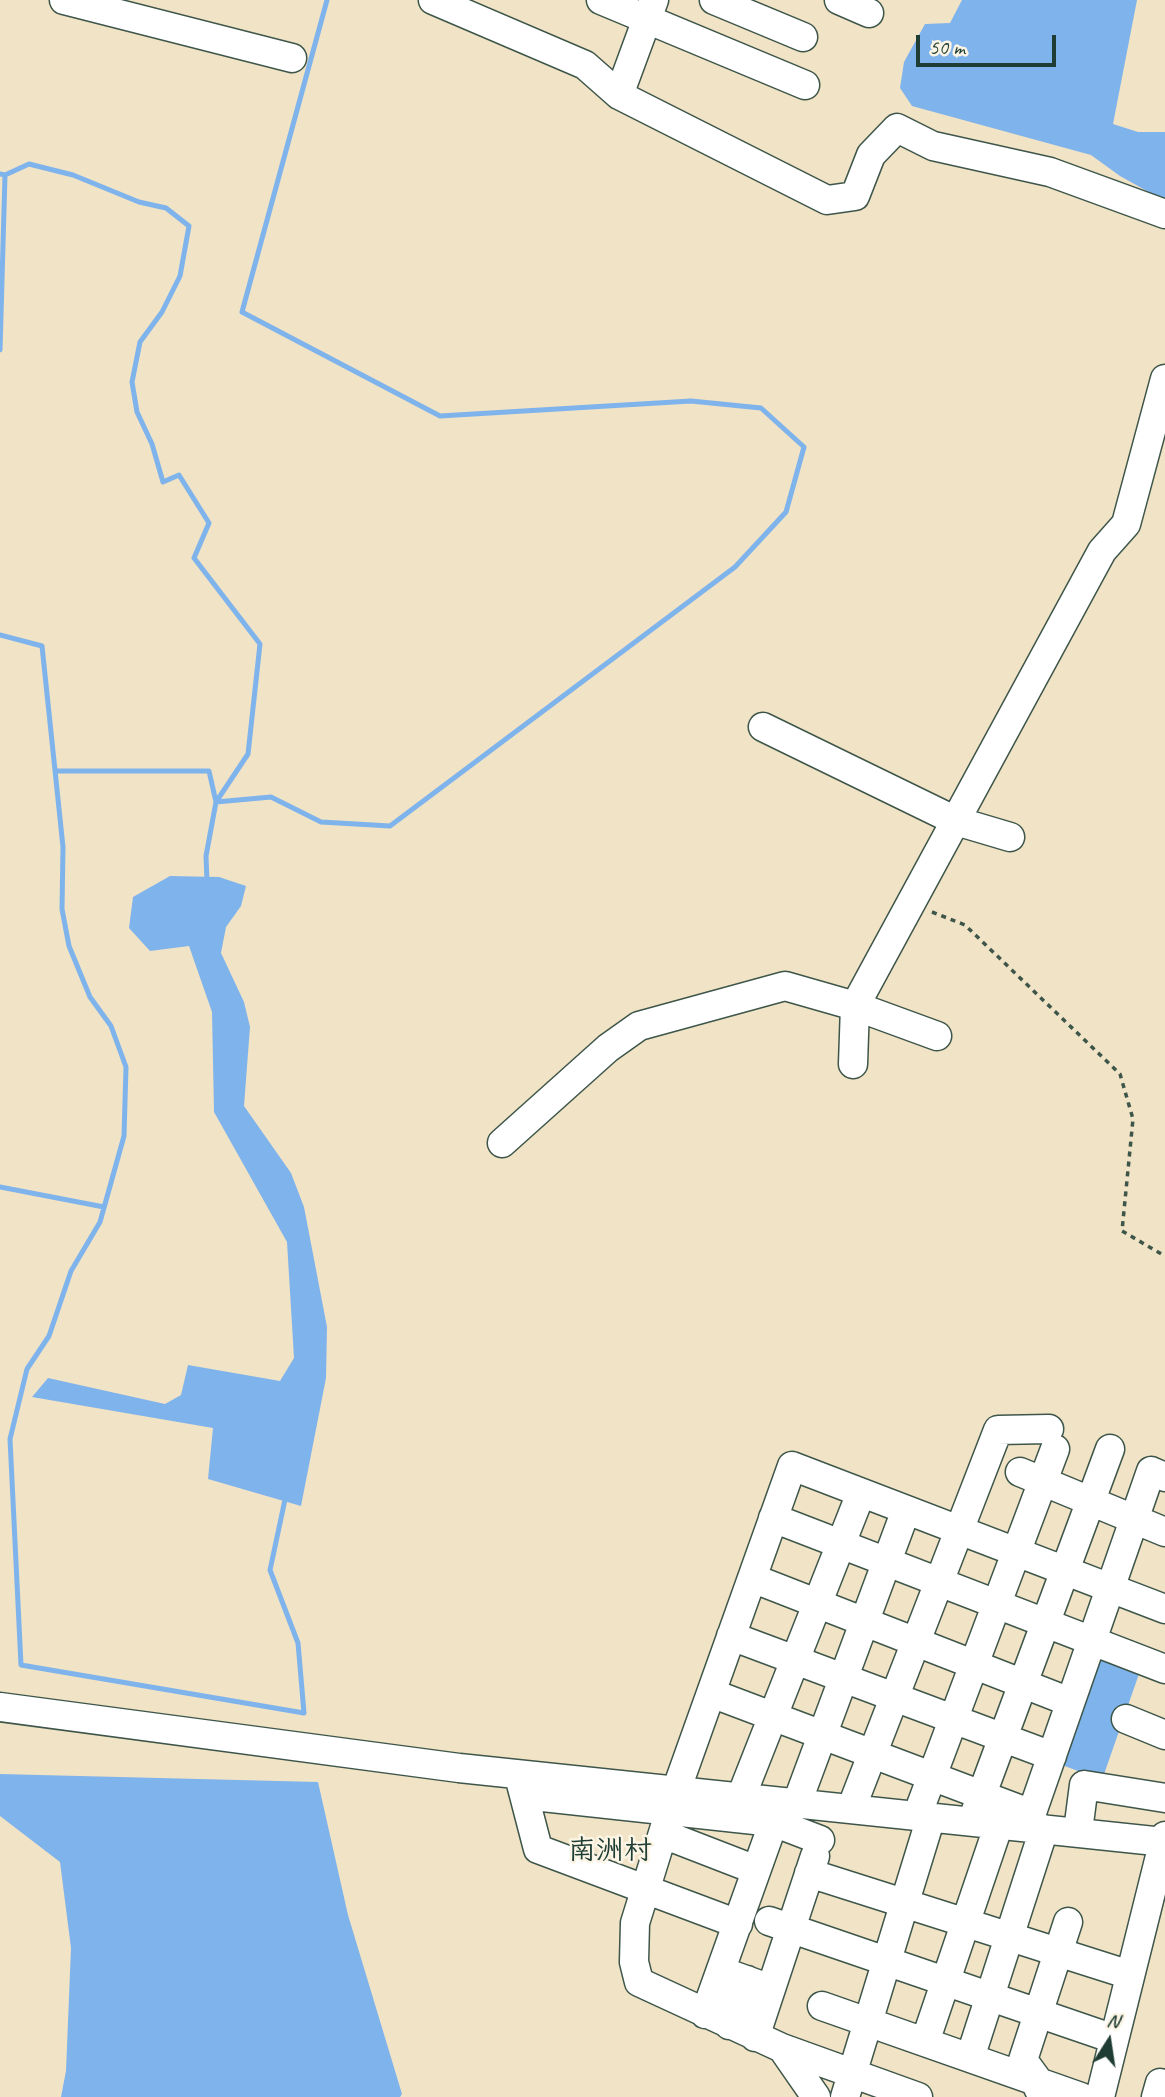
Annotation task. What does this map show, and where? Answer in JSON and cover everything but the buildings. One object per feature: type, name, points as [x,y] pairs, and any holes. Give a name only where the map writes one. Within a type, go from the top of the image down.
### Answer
[{"type":"street","points":[[64,0],[292,58]]},
{"type":"street","points":[[433,0],[585,65],[619,95],[827,200],[855,196],[871,155],[897,128],[933,146],[1050,172],[1165,214]]},
{"type":"street","points":[[601,0],[650,10],[728,53],[805,86]]},
{"type":"street","points":[[714,0],[748,6],[803,37]]},
{"type":"street","points":[[839,0],[869,13]]},
{"type":"street","points":[[728,53],[748,6]]},
{"type":"street","points":[[619,95],[650,10]]},
{"type":"street","points":[[853,1064],[855,1006],[1102,551],[1126,524],[1165,379]]},
{"type":"street","points":[[762,727],[956,821],[1010,837]]},
{"type":"street","points":[[502,1143],[608,1048],[639,1026],[785,986],[855,1006],[937,1036]]},
{"type":"street","points":[[717,2020],[780,1925],[809,1873],[820,1840],[872,1754],[998,1430],[1052,1439],[1031,1476],[1017,1552],[932,1777],[905,1904],[849,2085]]},
{"type":"street","points":[[925,2042],[965,1923],[985,1823],[981,1795],[1110,1448]]},
{"type":"street","points":[[918,2097],[849,2085],[782,2048],[639,1982],[634,1962],[635,1923],[670,1812],[792,1466],[1165,1609]]},
{"type":"street","points":[[970,2058],[1009,1937],[1052,1756],[1134,1519],[1158,1474]]},
{"type":"street","points":[[1031,1476],[1165,1532]]},
{"type":"street","points":[[741,1797],[861,1493]]},
{"type":"street","points":[[755,2037],[738,1923],[756,1870],[822,1735],[906,1510]]},
{"type":"street","points":[[773,1518],[1165,1669]]},
{"type":"street","points":[[752,1577],[1070,1702]]},
{"type":"street","points":[[731,1636],[1052,1756]]},
{"type":"street","points":[[711,1693],[981,1795],[1034,1823]]},
{"type":"street","points":[[0,1707],[521,1784],[670,1812],[841,1808],[985,1823],[1034,1823],[1077,1831],[1165,1840],[1156,1908],[1130,1975],[1100,2097]]},
{"type":"street","points":[[1126,1719],[1165,1735]]},
{"type":"street","points":[[521,1784],[538,1849],[738,1923]]},
{"type":"street","points":[[1077,1831],[1084,1785],[1165,1798]]},
{"type":"street","points":[[670,1812],[741,1797],[784,1809],[820,1840]]},
{"type":"street","points":[[670,1812],[756,1870]]},
{"type":"street","points":[[809,1873],[1130,1975]]},
{"type":"street","points":[[1037,2090],[1023,2060],[1068,1922]]},
{"type":"street","points":[[780,1925],[1115,2039]]},
{"type":"street","points":[[822,2006],[970,2058],[1037,2090],[1081,2097]]},
{"type":"street","points":[[782,2048],[816,2097]]},
{"type":"path","points":[[910,904],[965,925],[1120,1074],[1133,1119],[1122,1231],[1165,1256]]},
{"type":"water","points":[[962,0],[1137,0],[1113,124],[1138,132],[1165,132],[1165,201],[1120,176],[1091,155],[912,106],[900,88],[904,62],[925,24],[950,23]]},
{"type":"water","points":[[170,876],[219,877],[246,886],[241,906],[226,927],[221,953],[244,1002],[250,1027],[244,1106],[291,1173],[304,1207],[327,1327],[326,1378],[301,1506],[208,1479],[213,1428],[32,1397],[48,1378],[165,1404],[181,1395],[188,1365],[280,1381],[294,1358],[287,1242],[214,1112],[212,1012],[189,946],[150,951],[129,928],[133,897]]},
{"type":"water","points":[[1094,1657],[1140,1671],[1102,1780],[1054,1762]]},
{"type":"water","points":[[0,1774],[318,1782],[348,1915],[402,2094],[400,2097],[61,2097],[66,2071],[71,1948],[60,1862],[0,1816]]},
{"type":"waterway","points":[[207,882],[206,856],[216,802],[271,797],[321,822],[390,826],[735,567],[786,512],[804,447],[761,408],[691,401],[440,416],[242,312],[327,0]]},
{"type":"waterway","points":[[0,174],[5,175],[29,164],[73,175],[139,202],[166,208],[189,226],[180,276],[162,312],[140,342],[132,382],[137,412],[152,444],[163,482],[179,475],[209,523],[194,558],[260,644],[248,754],[216,802],[209,771],[55,771]]},
{"type":"waterway","points":[[0,350],[5,175]]},
{"type":"waterway","points":[[0,635],[42,646],[63,847],[62,909],[69,946],[90,997],[111,1026],[126,1067],[124,1136],[100,1222],[71,1271],[49,1336],[27,1369],[10,1439],[21,1665],[304,1713],[298,1643],[270,1570],[286,1495]]},
{"type":"waterway","points":[[0,1187],[104,1207]]},
{"type":"district","name":"南洲村","points":[[610,1852]]}]
